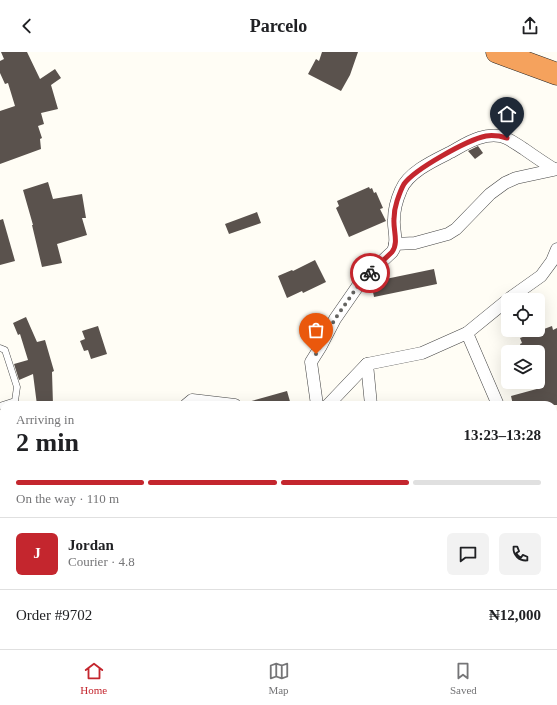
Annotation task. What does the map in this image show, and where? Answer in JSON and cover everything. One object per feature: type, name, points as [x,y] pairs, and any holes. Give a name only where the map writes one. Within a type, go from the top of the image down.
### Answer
[{"type":"highway","points":[[497,52],[557,74]]},
{"type":"street","points":[[316,401],[311,362],[335,319],[362,280],[394,249],[394,212],[405,183],[427,165],[460,147],[487,136],[507,138],[556,169]]},
{"type":"street","points":[[395,244],[415,243],[448,234],[490,194],[505,184],[516,178],[556,169]]},
{"type":"street","points":[[332,401],[367,364],[422,352],[467,333],[510,298],[541,276],[552,262],[557,249]]},
{"type":"street","points":[[467,333],[496,401]]},
{"type":"street","points":[[367,364],[371,401]]},
{"type":"street","points":[[191,401],[201,401]]},
{"type":"lane","points":[[0,348],[5,350],[17,387],[15,401]]},
{"type":"building","points":[[1,52],[27,52],[40,79],[55,69],[61,78],[51,85],[58,109],[41,113],[44,124],[38,126],[42,138],[40,139],[41,149],[0,164],[0,111],[15,106],[8,83],[5,84],[0,73],[0,61],[4,59]]},
{"type":"building","points":[[322,52],[358,52],[350,75],[341,91],[308,74],[316,59],[319,61]]},
{"type":"building","points":[[478,146],[483,153],[475,159],[468,151]]},
{"type":"building","points":[[48,182],[53,199],[82,194],[86,218],[82,218],[87,235],[57,244],[62,263],[42,267],[33,225],[23,190]]},
{"type":"building","points":[[369,187],[370,189],[372,188],[374,193],[376,192],[383,208],[380,209],[386,221],[349,237],[336,208],[339,206],[337,201]]},
{"type":"building","points":[[257,212],[261,223],[229,234],[225,224]]},
{"type":"building","points":[[3,219],[15,261],[0,265],[0,220]]},
{"type":"building","points":[[315,260],[326,282],[303,293],[302,291],[287,298],[278,276],[292,270],[293,271]]},
{"type":"building","points":[[434,269],[437,284],[374,297],[371,282]]},
{"type":"building","points":[[26,317],[37,342],[45,340],[54,371],[52,372],[53,401],[36,401],[33,374],[19,380],[14,364],[28,360],[20,334],[18,335],[13,323]]},
{"type":"building","points":[[98,326],[107,354],[91,359],[88,350],[84,351],[80,341],[85,339],[82,331]]},
{"type":"building","points":[[552,326],[553,330],[557,328],[557,401],[512,401],[511,396],[537,389],[545,389],[545,345],[520,345],[522,343],[520,338],[545,337],[545,329]]},
{"type":"building","points":[[287,391],[290,401],[252,401]]},
{"type":"way so far","points":[[316,354],[335,319],[362,280],[370,273]]},
{"type":"route","points":[[370,273],[394,249],[394,212],[405,183],[427,165],[477,139],[487,136],[507,138]]}]
